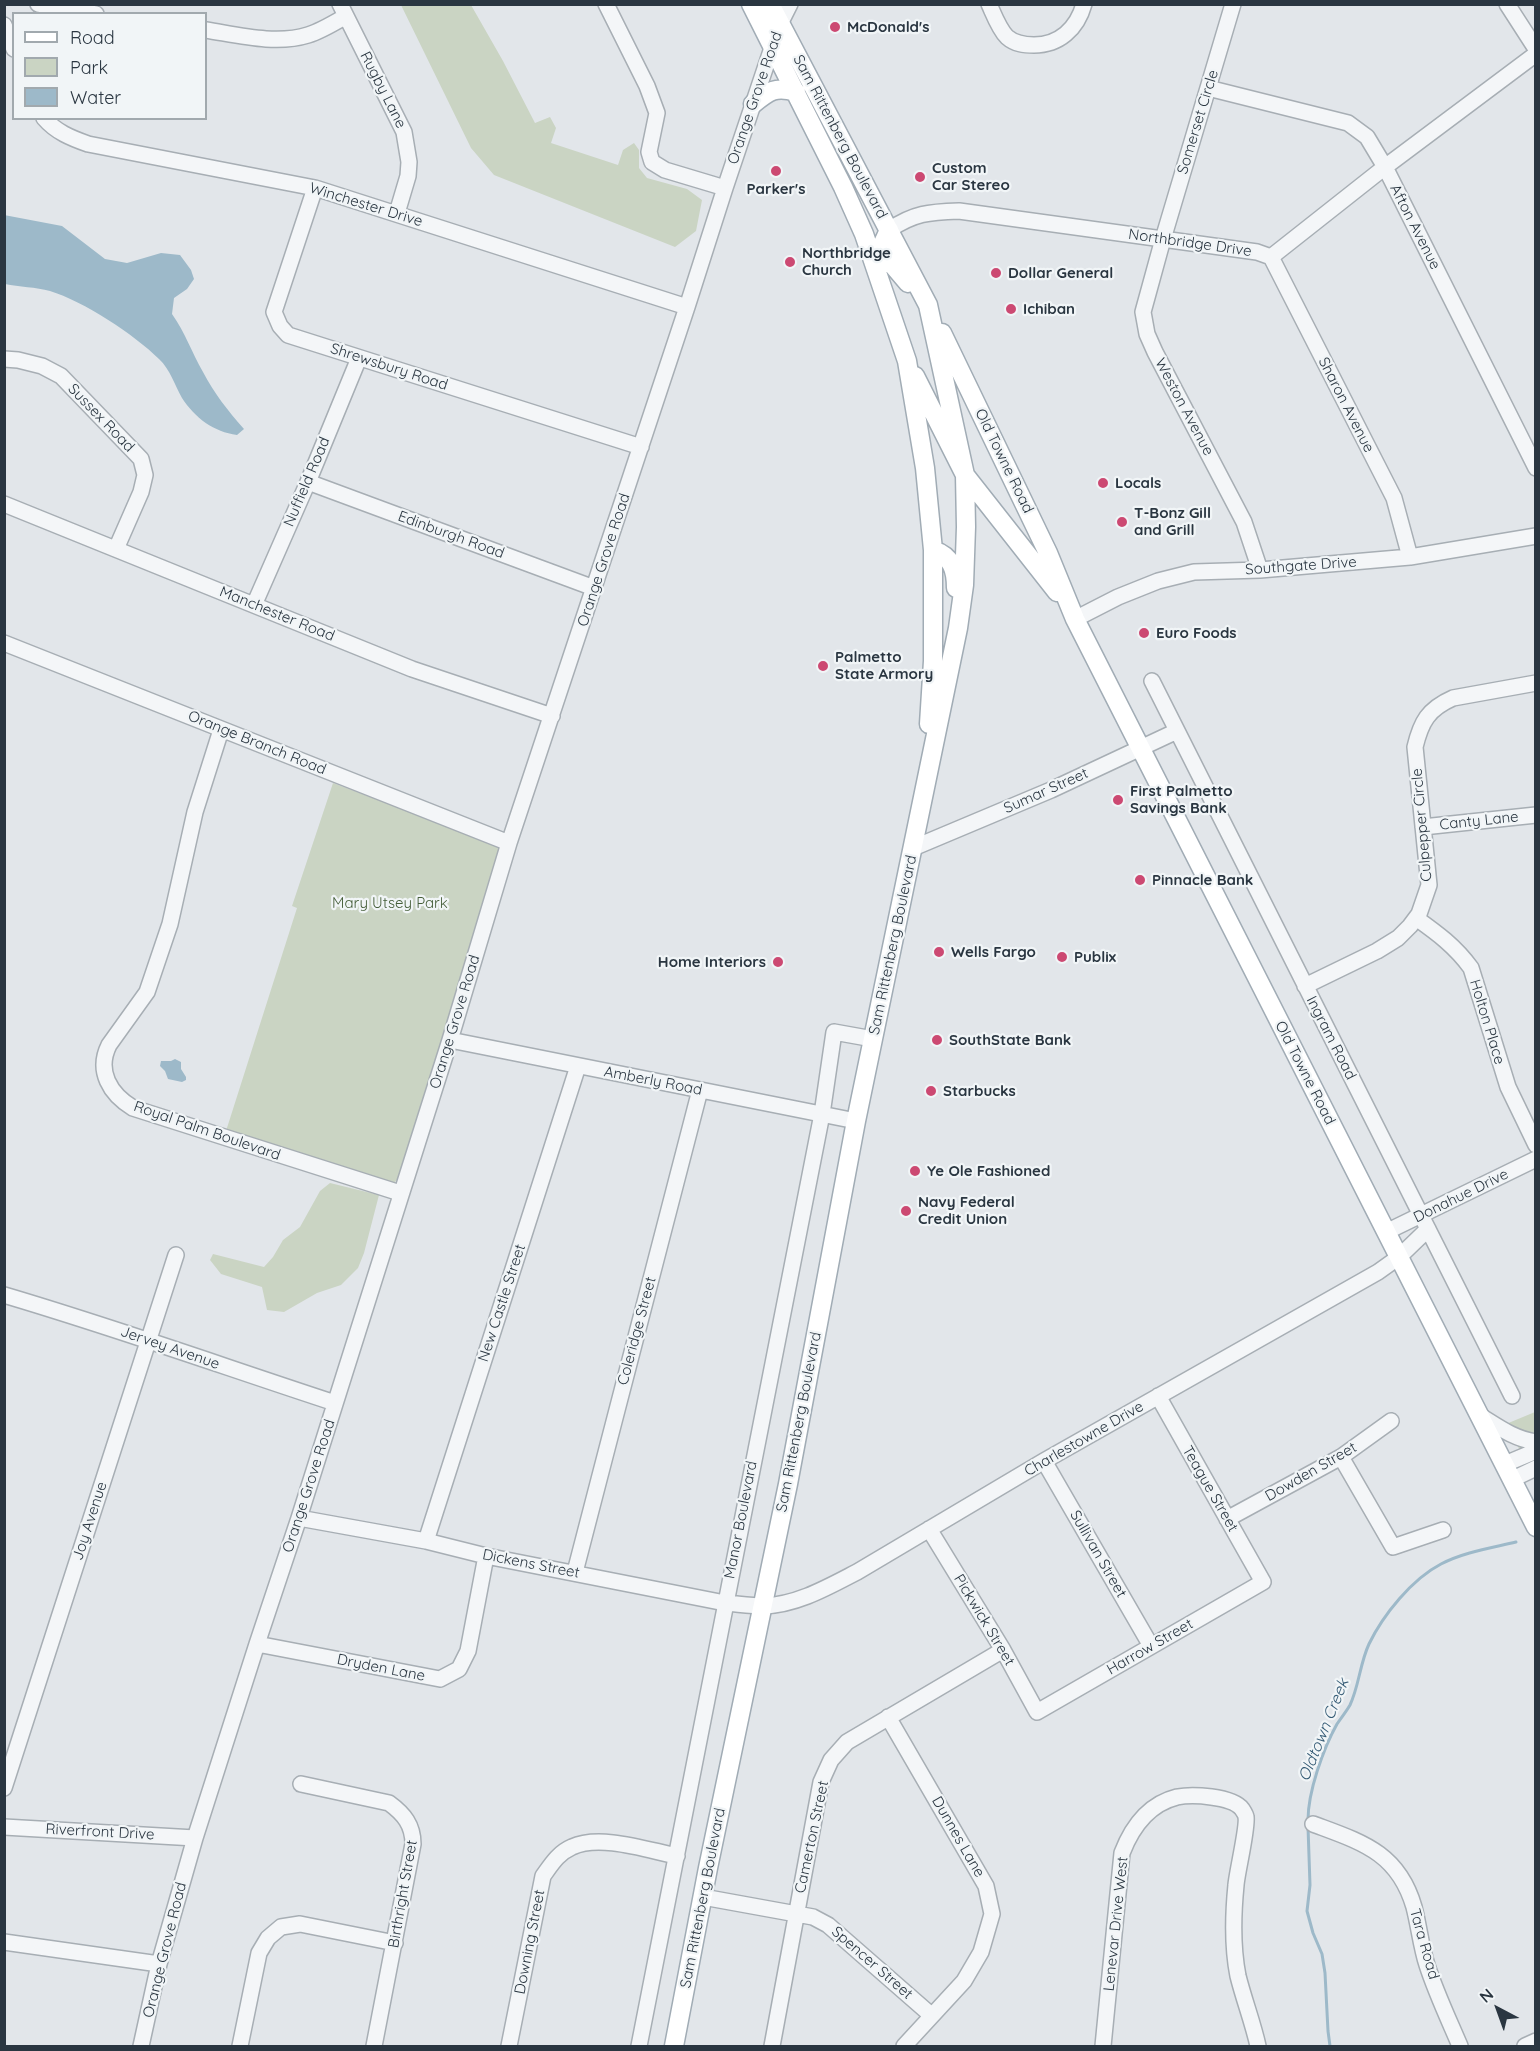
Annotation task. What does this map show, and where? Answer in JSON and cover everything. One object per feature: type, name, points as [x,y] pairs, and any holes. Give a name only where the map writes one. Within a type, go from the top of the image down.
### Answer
[{"type":"main road","name":"Sam Rittenberg Boulevard","points":[[751,4],[843,187],[874,263],[907,361],[925,468],[933,550],[933,661],[924,798]]},
{"type":"main road","name":"Sam Rittenberg Boulevard","points":[[674,2046],[764,1606],[856,1121],[924,798],[958,628],[964,585],[965,475],[928,305],[770,4]]},
{"type":"main road","points":[[753,104],[770,91],[779,89],[796,92]]},
{"type":"main road","points":[[843,187],[868,217],[889,230],[874,263],[891,263],[928,305]]},
{"type":"main road","name":"Old Towne Road","points":[[928,305],[1048,553],[1075,619],[1536,1527]]},
{"type":"main road","name":"Old Towne Road","points":[[907,361],[965,475],[1054,587],[1075,619]]},
{"type":"main road","points":[[933,550],[947,556],[956,572],[958,628]]},
{"type":"street","points":[[38,4],[84,12]]},
{"type":"street","points":[[606,4],[647,86],[657,113],[648,152],[652,162],[665,170],[725,188]]},
{"type":"street","name":"Orange Grove Road","points":[[141,2046],[159,1964],[195,1838],[450,1040],[509,843],[753,104],[780,24],[790,4]]},
{"type":"street","points":[[988,4],[1006,36],[1023,45],[1041,45],[1057,41],[1067,34],[1081,15],[1084,4]]},
{"type":"street","name":"Somerset Circle","points":[[1163,239],[1233,4]]},
{"type":"street","points":[[1507,4],[1536,49]]},
{"type":"street","points":[[207,30],[254,38],[291,39],[320,30],[343,10]]},
{"type":"street","name":"Rugby Lane","points":[[343,10],[404,132],[408,147],[408,176],[397,213]]},
{"type":"street","points":[[4,25],[12,44]]},
{"type":"street","name":"Northbridge Drive","points":[[889,230],[903,220],[917,215],[959,211],[1257,252],[1270,257],[1536,54]]},
{"type":"street","name":"Afton Avenue","points":[[1208,88],[1348,123],[1367,137],[1385,167],[1536,468]]},
{"type":"street","name":"Winchester Drive","points":[[46,120],[65,135],[87,144],[315,188],[687,307]]},
{"type":"street","name":"Shrewsbury Road","points":[[315,188],[274,312],[280,326],[288,335],[641,447]]},
{"type":"street","name":"Weston Avenue","points":[[1163,239],[1143,312],[1148,334],[1155,352],[1244,522],[1260,570]]},
{"type":"street","name":"Sharon Avenue","points":[[1270,257],[1394,498],[1410,557]]},
{"type":"street","name":"Nuffield Road","points":[[254,605],[359,358]]},
{"type":"street","name":"Sussex Road","points":[[4,359],[42,366],[61,376],[141,459],[145,475],[141,492],[116,549]]},
{"type":"street","name":"Edinburgh Road","points":[[308,482],[594,588]]},
{"type":"street","name":"Manchester Road","points":[[4,504],[412,669],[552,716]]},
{"type":"street","name":"Southgate Drive","points":[[1075,619],[1118,597],[1158,581],[1194,572],[1260,570],[1410,557],[1536,536]]},
{"type":"street","name":"Orange Branch Road","points":[[4,643],[509,843]]},
{"type":"street","name":"Ingram Road","points":[[1152,681],[1512,1396]]},
{"type":"street","name":"Culpepper Circle","points":[[1305,986],[1377,951],[1398,938],[1416,918],[1429,885],[1415,747],[1420,728],[1429,713],[1441,703],[1453,698],[1536,683]]},
{"type":"street","name":"Royal Palm Boulevard","points":[[221,729],[195,812],[166,936],[147,992],[104,1054],[103,1065],[106,1079],[113,1091],[133,1108],[400,1193]]},
{"type":"street","name":"Sumar Street","points":[[913,848],[1048,791],[1177,731]]},
{"type":"street","name":"Canty Lane","points":[[1423,827],[1536,815]]},
{"type":"street","name":"Holton Place","points":[[1416,918],[1445,938],[1471,968],[1505,1079],[1536,1145]]},
{"type":"street","name":"Manor Boulevard","points":[[639,2046],[822,1114],[834,1032],[873,1039]]},
{"type":"street","name":"Amberly Road","points":[[450,1040],[856,1121]]},
{"type":"street","name":"New Castle Street","points":[[426,1541],[578,1066]]},
{"type":"street","name":"Coleridge Street","points":[[575,1572],[700,1090]]},
{"type":"street","name":"Donahue Drive","points":[[1386,1232],[1425,1223],[1536,1159]]},
{"type":"street","name":"Charlestowne Drive","points":[[764,1606],[787,1602],[830,1586],[1044,1461],[1378,1272],[1399,1257],[1425,1223]]},
{"type":"street","name":"Joy Avenue","points":[[4,1788],[176,1255]]},
{"type":"street","name":"Jervey Avenue","points":[[4,1295],[94,1321],[147,1342],[335,1403]]},
{"type":"street","name":"Teague Street","points":[[1158,1396],[1263,1582]]},
{"type":"street","points":[[1479,1415],[1510,1434],[1525,1441],[1536,1442]]},
{"type":"street","name":"Dowden Street","points":[[1227,1519],[1341,1457],[1391,1421]]},
{"type":"street","points":[[1509,1471],[1536,1451]]},
{"type":"street","points":[[1341,1457],[1393,1547],[1443,1530]]},
{"type":"street","name":"Sullivan Street","points":[[1044,1461],[1151,1646]]},
{"type":"street","points":[[1509,1471],[1536,1468]]},
{"type":"street","name":"Dickens Street","points":[[299,1518],[426,1541],[486,1556],[725,1603],[764,1606]]},
{"type":"street","name":"Pickwick Street","points":[[929,1529],[1003,1650],[1037,1712]]},
{"type":"street","name":"Dryden Lane","points":[[257,1644],[440,1679],[459,1669],[468,1651],[486,1556]]},
{"type":"street","name":"Harrow Street","points":[[1037,1712],[1263,1582]]},
{"type":"street","name":"Camerton Street","points":[[772,2046],[821,1782],[831,1760],[847,1742],[1003,1650]]},
{"type":"street","name":"Dunnes Lane","points":[[888,1717],[986,1886],[992,1914],[981,1952],[964,1981],[904,2046]]},
{"type":"street","name":"Birthright Street","points":[[301,1784],[389,1803],[408,1820],[413,1833],[395,1943],[374,2046]]},
{"type":"street","name":"Lenevar Drive West","points":[[1103,2046],[1122,1853],[1138,1822],[1156,1805],[1194,1795],[1237,1804],[1247,1818],[1233,1908],[1234,1944],[1238,1976],[1258,2046]]},
{"type":"street","name":"Tara Road","points":[[1313,1824],[1361,1842],[1396,1869],[1408,1889],[1427,1965],[1460,2046]]},
{"type":"street","name":"Riverfront Drive","points":[[4,1827],[195,1838]]},
{"type":"street","name":"Downing Street","points":[[509,2046],[543,1876],[554,1859],[572,1847],[608,1843],[676,1856]]},
{"type":"street","name":"Spencer Street","points":[[703,1897],[813,1917],[828,1925],[931,2015]]},
{"type":"street","points":[[240,2046],[259,1953],[268,1938],[281,1927],[300,1924],[395,1943]]},
{"type":"street","points":[[4,1942],[159,1964]]},
{"type":"street","points":[[1525,2046],[1536,2041]]},
{"type":"green space","points":[[401,5],[471,5],[535,123],[550,117],[556,128],[551,143],[618,165],[623,150],[634,143],[639,150],[639,168],[647,178],[687,189],[702,200],[696,231],[675,247],[494,175],[471,148]]},
{"type":"green space","name":"Mary Utsey Park","points":[[333,783],[495,844],[501,851],[501,859],[399,1177],[395,1182],[388,1183],[226,1131],[297,908],[292,906]]},
{"type":"green space","points":[[330,1183],[379,1195],[358,1268],[341,1285],[317,1293],[284,1312],[267,1310],[262,1287],[221,1274],[210,1260],[213,1254],[264,1267],[283,1240],[300,1227],[320,1191]]},
{"type":"green space","points":[[1535,1412],[1535,1479],[1506,1424]]},
{"type":"water","points":[[4,215],[62,226],[105,259],[127,263],[161,253],[180,255],[191,270],[194,279],[187,289],[174,298],[172,314],[212,387],[244,429],[237,435],[221,431],[199,418],[182,398],[163,363],[108,320],[78,302],[50,291],[5,284]]},
{"type":"water","points":[[175,1059],[181,1062],[181,1069],[186,1077],[186,1080],[182,1082],[168,1079],[160,1066],[161,1061]]},
{"type":"waterway","name":"Oldtown Creek","points":[[1308,1820],[1313,1784],[1322,1758],[1337,1724],[1353,1698],[1369,1644],[1390,1610],[1409,1588],[1441,1564],[1468,1553],[1516,1542]]},
{"type":"waterway","name":"Oldtown Creek","points":[[1308,1827],[1310,1885],[1307,1911],[1322,1954],[1330,2046]]},
{"type":"place","name":"McDonald's","points":[[835,27]]},
{"type":"place","name":"Parker's","points":[[776,171]]},
{"type":"place","name":"Custom Car Stereo","points":[[920,177]]},
{"type":"place","name":"Northbridge Church","points":[[790,262]]},
{"type":"place","name":"Dollar General","points":[[996,273]]},
{"type":"place","name":"Ichiban","points":[[1011,309]]},
{"type":"place","name":"Locals","points":[[1103,483]]},
{"type":"place","name":"T-Bonz Gill and Grill","points":[[1122,522]]},
{"type":"place","name":"Euro Foods","points":[[1144,633]]},
{"type":"place","name":"Palmetto State Armory","points":[[823,666]]},
{"type":"place","name":"First Palmetto Savings Bank","points":[[1118,800]]},
{"type":"place","name":"Pinnacle Bank","points":[[1140,880]]},
{"type":"place","name":"Wells Fargo","points":[[939,952]]},
{"type":"place","name":"Publix","points":[[1062,957]]},
{"type":"place","name":"Home Interiors","points":[[778,962]]},
{"type":"place","name":"SouthState Bank","points":[[937,1040]]},
{"type":"place","name":"Starbucks","points":[[931,1091]]},
{"type":"place","name":"Ye Ole Fashioned","points":[[915,1171]]},
{"type":"place","name":"Navy Federal Credit Union","points":[[906,1211]]}]
